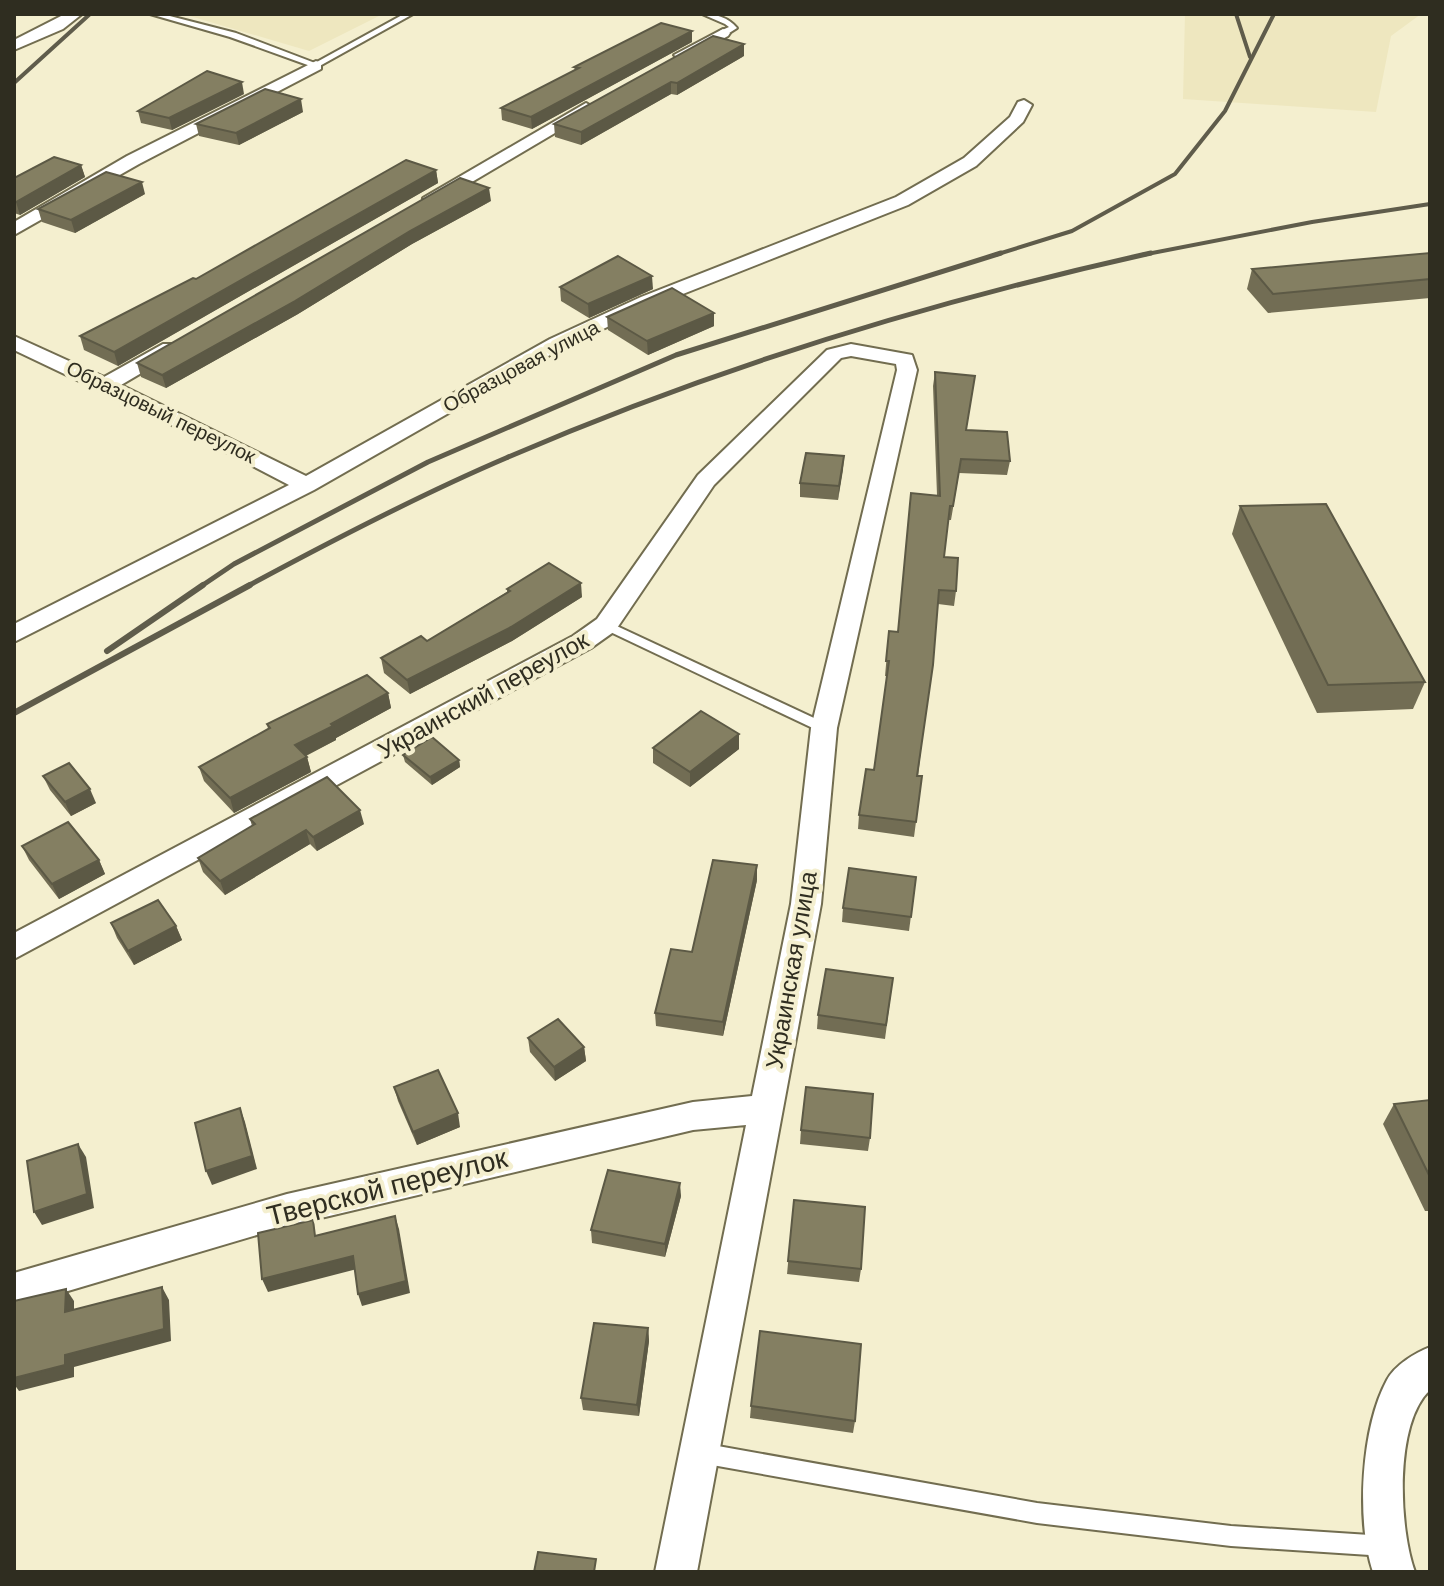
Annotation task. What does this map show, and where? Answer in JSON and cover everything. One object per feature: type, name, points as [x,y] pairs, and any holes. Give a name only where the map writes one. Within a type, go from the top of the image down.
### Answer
[{"type":"street","points":[[14,45],[58,26],[75,14]]},
{"type":"street","points":[[670,62],[723,33]]},
{"type":"street","points":[[14,230],[133,160],[316,66]]},
{"type":"street","points":[[419,205],[604,98]]},
{"type":"street","name":"Образцовая улица","points":[[14,634],[306,485],[557,343],[648,301],[902,201],[970,162],[1017,119],[1024,105]]},
{"type":"street","points":[[107,384],[187,338]]},
{"type":"street","name":"Образцовый переулок","points":[[14,342],[107,384],[306,485]]},
{"type":"street","name":"Украинский переулок","points":[[14,947],[582,642],[606,625],[706,480],[834,354],[851,350],[899,357],[905,359],[907,370]]},
{"type":"street","name":"Украинская улица","points":[[676,1572],[806,904],[824,728],[907,370]]},
{"type":"street","name":"Тверской переулок","points":[[14,1290],[287,1210],[678,1119],[766,1109]]},
{"type":"street","points":[[1390,1559],[1384,1457],[1402,1390],[1430,1365]]},
{"type":"lane","points":[[154,14],[233,35],[316,66],[409,14]]},
{"type":"lane","points":[[706,14],[728,22],[733,28],[723,33]]},
{"type":"lane","points":[[606,625],[824,728]]},
{"type":"lane","points":[[700,1453],[1037,1513],[1390,1559]]},
{"type":"shaded area","points":[[183,14],[383,14],[309,51]]},
{"type":"shaded area","points":[[1185,14],[1421,14],[1391,36],[1376,112],[1183,99]]},
{"type":"building","points":[[661,23],[692,31],[531,117],[501,108],[579,68],[574,67]]},
{"type":"building","points":[[713,36],[744,44],[677,83],[671,82],[581,132],[554,124]]},
{"type":"building","points":[[207,71],[242,82],[169,118],[138,111]]},
{"type":"building","points":[[265,89],[301,99],[236,133],[196,124]]},
{"type":"building","points":[[54,157],[81,165],[14,202],[14,178]]},
{"type":"building","points":[[406,160],[436,170],[114,352],[80,336],[196,279]]},
{"type":"building","points":[[106,172],[142,182],[71,220],[38,209]]},
{"type":"building","points":[[460,178],[489,188],[162,375],[137,363]]},
{"type":"building","points":[[1430,253],[1430,279],[1273,294],[1252,269]]},
{"type":"building","points":[[618,256],[652,276],[588,304],[560,287]]},
{"type":"building","points":[[672,288],[714,313],[647,341],[607,317]]},
{"type":"building","points":[[935,372],[975,376],[966,430],[1007,432],[1010,461],[961,459],[953,506],[950,506],[944,557],[958,558],[956,591],[939,590],[933,665],[917,776],[922,776],[916,822],[859,815],[866,769],[874,770],[889,661],[886,661],[889,631],[898,632],[911,493],[940,496]]},
{"type":"building","points":[[806,453],[844,456],[839,486],[800,483]]},
{"type":"building","points":[[1326,504],[1425,682],[1328,685],[1240,506]]},
{"type":"building","points":[[549,563],[581,583],[511,627],[407,680],[381,658],[421,636],[427,641],[510,591],[507,589]]},
{"type":"building","points":[[367,675],[388,693],[295,745],[307,757],[230,798],[199,767],[270,728],[267,724]]},
{"type":"building","points":[[701,711],[739,734],[690,772],[653,748]]},
{"type":"building","points":[[432,737],[459,760],[430,777],[403,755]]},
{"type":"building","points":[[69,763],[90,789],[65,802],[43,776]]},
{"type":"building","points":[[327,777],[360,810],[313,837],[306,830],[220,881],[198,858],[255,824],[250,819]]},
{"type":"building","points":[[68,822],[99,860],[52,884],[22,846]]},
{"type":"building","points":[[713,860],[757,865],[723,1022],[655,1013],[671,949],[692,952]]},
{"type":"building","points":[[849,868],[916,877],[911,917],[843,908]]},
{"type":"building","points":[[158,900],[176,926],[128,951],[111,923]]},
{"type":"building","points":[[826,969],[893,978],[886,1025],[818,1015]]},
{"type":"building","points":[[558,1019],[584,1047],[554,1067],[528,1038]]},
{"type":"building","points":[[438,1070],[458,1113],[413,1132],[394,1087]]},
{"type":"building","points":[[806,1087],[873,1094],[870,1138],[801,1130]]},
{"type":"building","points":[[1430,1100],[1430,1177],[1394,1104]]},
{"type":"building","points":[[240,1108],[252,1156],[206,1171],[195,1123]]},
{"type":"building","points":[[78,1144],[87,1194],[34,1212],[27,1161]]},
{"type":"building","points":[[608,1170],[680,1183],[665,1244],[591,1230]]},
{"type":"building","points":[[794,1200],[865,1207],[861,1269],[788,1261]]},
{"type":"building","points":[[395,1216],[406,1281],[358,1294],[353,1256],[262,1279],[258,1233],[313,1220],[315,1236]]},
{"type":"building","points":[[162,1287],[164,1329],[65,1355],[65,1365],[14,1378],[14,1301],[66,1289],[65,1312]]},
{"type":"building","points":[[594,1323],[648,1328],[637,1405],[581,1398]]},
{"type":"building","points":[[760,1331],[861,1344],[855,1421],[751,1406]]},
{"type":"building","points":[[538,1552],[596,1559],[594,1572],[534,1572]]},
{"type":"railway","points":[[14,83],[90,14]]},
{"type":"railway","points":[[1236,14],[1250,57]]},
{"type":"railway","points":[[995,255],[1072,231],[1175,174],[1225,111],[1274,14]]},
{"type":"railway","points":[[1144,255],[1312,222],[1430,204]]},
{"type":"railway","points":[[200,587],[234,564],[428,462],[676,355],[1001,253]]},
{"type":"railway","points":[[1144,255],[1151,253]]},
{"type":"railway","points":[[246,587],[440,488],[584,425],[663,395],[905,316],[1144,255]]},
{"type":"railway","points":[[107,651],[203,585]]},
{"type":"railway","points":[[14,713],[250,585]]}]
